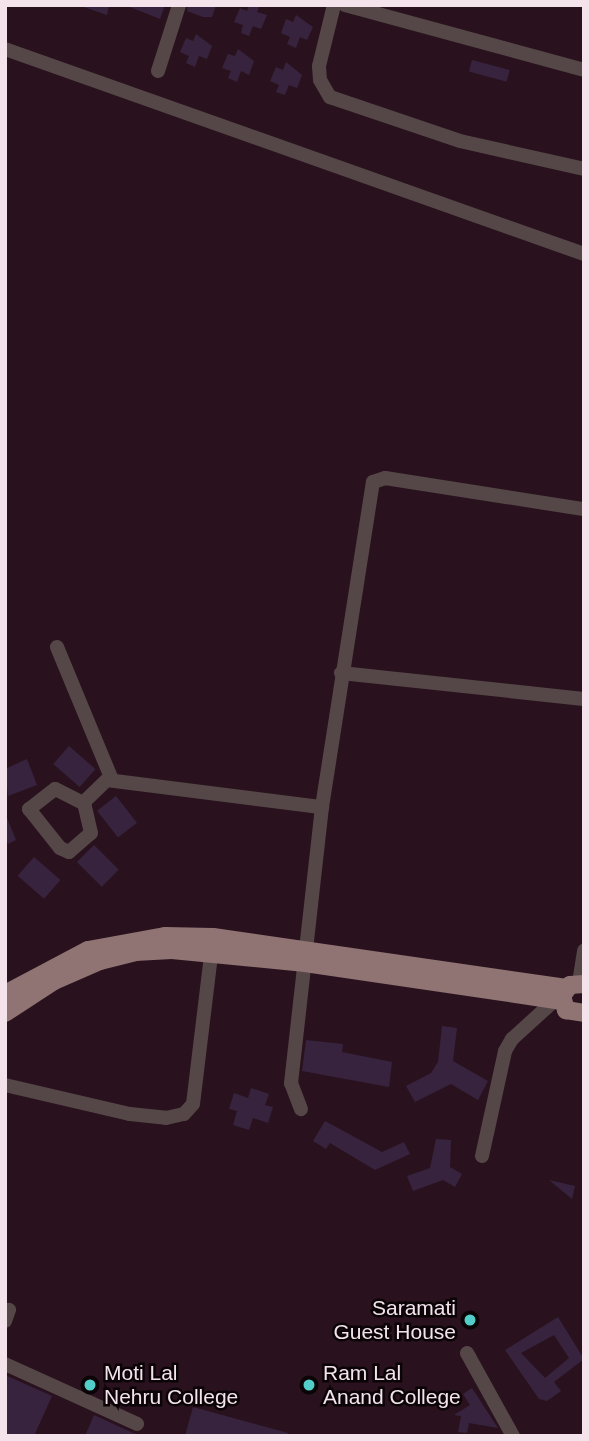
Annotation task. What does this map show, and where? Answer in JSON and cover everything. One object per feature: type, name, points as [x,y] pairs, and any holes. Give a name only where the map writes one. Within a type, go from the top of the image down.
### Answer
[{"type":"main road","points":[[5,994],[48,968],[107,944],[165,936],[569,991],[570,1013],[584,1013]]},
{"type":"main road","points":[[5,1013],[54,981],[119,956],[212,944]]},
{"type":"lane","points":[[158,71],[180,5]]},
{"type":"lane","points":[[334,5],[319,66],[320,80],[330,97],[460,141],[584,169]]},
{"type":"lane","points":[[345,5],[584,70]]},
{"type":"lane","points":[[5,50],[584,254]]},
{"type":"lane","points":[[301,1109],[291,1083],[321,807],[358,556],[377,479],[584,509]]},
{"type":"lane","points":[[57,647],[112,780]]},
{"type":"lane","points":[[341,673],[584,699]]},
{"type":"lane","points":[[83,803],[103,782],[112,780],[321,807]]},
{"type":"lane","points":[[55,789],[83,803],[91,833],[69,852],[60,848],[29,809],[55,789]]},
{"type":"lane","points":[[5,1085],[130,1114],[184,1114],[193,1104],[212,944]]},
{"type":"lane","points":[[482,1156],[509,1044],[569,991],[584,950]]},
{"type":"lane","points":[[467,1353],[513,1436]]},
{"type":"lane","points":[[5,1364],[137,1424]]},
{"type":"building","points":[[78,5],[109,5],[107,15]]},
{"type":"building","points":[[125,5],[165,5],[160,19]]},
{"type":"building","points":[[188,5],[216,5],[212,17],[203,17],[187,11]]},
{"type":"building","points":[[249,5],[260,5],[257,12],[267,15],[261,29],[253,26],[249,36],[241,33],[243,25],[234,22],[240,8],[247,11]]},
{"type":"building","points":[[296,15],[313,27],[307,40],[300,37],[296,48],[287,44],[290,37],[281,33],[286,19],[293,22]]},
{"type":"building","points":[[196,34],[212,46],[207,59],[199,56],[195,67],[186,63],[189,56],[180,52],[186,38],[193,41]]},
{"type":"building","points":[[238,49],[254,61],[249,75],[241,71],[237,82],[228,78],[231,71],[222,68],[228,54],[235,56]]},
{"type":"building","points":[[472,60],[510,70],[507,82],[469,72]]},
{"type":"building","points":[[286,62],[302,75],[297,88],[289,85],[285,95],[276,92],[279,85],[270,81],[276,67],[283,70]]},
{"type":"building","points":[[69,746],[95,769],[80,787],[53,764]]},
{"type":"building","points":[[27,759],[37,785],[8,796],[5,769]]},
{"type":"building","points":[[116,796],[137,823],[118,838],[97,811]]},
{"type":"building","points":[[5,813],[16,840],[8,844],[5,837]]},
{"type":"building","points":[[94,845],[119,870],[102,887],[77,862]]},
{"type":"building","points":[[34,857],[60,880],[44,899],[18,876]]},
{"type":"building","points":[[442,1026],[457,1028],[453,1061],[488,1081],[478,1100],[451,1084],[415,1102],[406,1086],[431,1073],[438,1062]]},
{"type":"building","points":[[306,1040],[343,1044],[342,1052],[392,1062],[389,1087],[302,1071]]},
{"type":"building","points":[[251,1088],[269,1094],[265,1105],[273,1107],[268,1123],[253,1118],[249,1130],[233,1125],[237,1111],[229,1109],[234,1093],[248,1098]]},
{"type":"building","points":[[325,1121],[382,1152],[404,1142],[410,1154],[375,1170],[330,1143],[326,1149],[313,1141]]},
{"type":"building","points":[[436,1139],[451,1140],[450,1167],[462,1174],[455,1187],[443,1180],[413,1191],[407,1176],[430,1168]]},
{"type":"building","points":[[549,1180],[575,1186],[572,1199]]},
{"type":"building","points":[[558,1317],[584,1359],[554,1382],[561,1391],[547,1401],[539,1399],[505,1350]],"holes":[[[554,1335],[569,1358],[545,1378],[521,1353]]]},
{"type":"building","points":[[5,1375],[52,1396],[34,1436],[5,1436]]},
{"type":"building","points":[[472,1388],[498,1428],[469,1423],[467,1433],[458,1432],[461,1416],[454,1415],[470,1405],[463,1394]]},
{"type":"building","points":[[193,1407],[288,1433],[288,1436],[185,1436]]},
{"type":"building","points":[[94,1415],[133,1433],[148,1436],[85,1436]]},
{"type":"place","name":"Saramati Guest House","points":[[470,1320]]},
{"type":"place","name":"Moti Lal Nehru College","points":[[90,1385]]},
{"type":"place","name":"Ram Lal Anand College","points":[[309,1385]]}]
